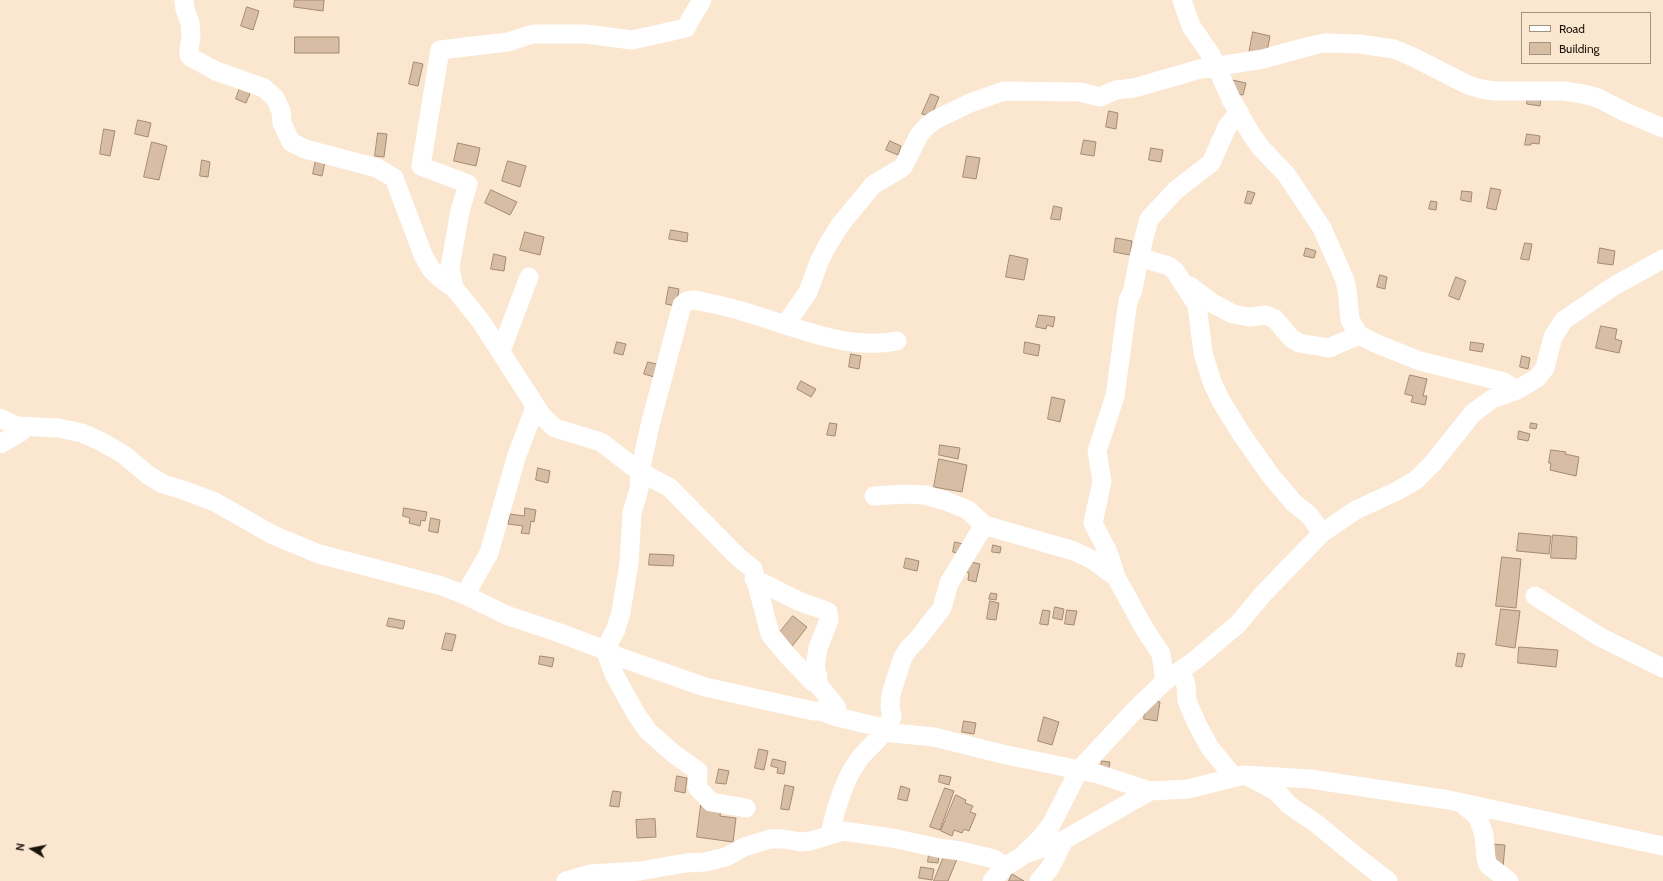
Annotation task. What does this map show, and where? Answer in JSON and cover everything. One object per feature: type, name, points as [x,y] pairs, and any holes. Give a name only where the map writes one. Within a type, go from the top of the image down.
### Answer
[{"type":"street","points":[[184,0],[190,23],[191,37],[189,54],[192,58],[216,71],[264,88],[275,98],[281,112],[282,122],[291,142],[305,149],[377,168],[394,178],[423,255],[431,268],[441,279],[454,288],[480,320],[542,416],[555,428],[601,442],[640,472],[669,487],[738,557],[753,569],[754,579],[770,634],[788,656],[813,682],[817,683],[837,708],[837,717]]},
{"type":"street","points":[[454,288],[450,267],[460,211],[468,184],[421,166],[440,50],[508,42],[533,34],[585,34],[632,40],[686,28],[702,0]]},
{"type":"street","points":[[1182,0],[1191,26],[1217,66],[1226,88],[1251,134],[1261,148],[1286,174],[1322,228],[1344,278],[1347,289],[1350,320],[1359,335],[1420,361],[1504,382],[1517,390]]},
{"type":"street","points":[[786,324],[808,292],[827,246],[840,225],[873,185],[903,167],[919,134],[932,123],[970,103],[1004,91],[1080,92],[1100,97],[1116,90],[1134,88],[1154,81],[1217,66],[1263,58],[1319,44],[1360,44],[1394,49],[1414,57],[1468,86],[1494,91],[1564,91],[1583,94],[1598,98],[1631,115],[1663,128]]},
{"type":"street","points":[[1165,681],[1161,654],[1144,628],[1116,577],[1108,552],[1093,523],[1102,482],[1097,451],[1115,396],[1128,301],[1133,290],[1139,257],[1149,219],[1176,190],[1211,163],[1227,127],[1239,112]]},
{"type":"street","points":[[1139,257],[1169,266],[1181,279],[1197,305],[1203,354],[1212,382],[1221,400],[1242,435],[1271,476],[1294,503],[1309,515],[1322,533]]},
{"type":"street","points":[[992,881],[1005,867],[1022,856],[1039,840],[1051,825],[1079,770],[1135,710],[1165,681],[1181,671],[1238,624],[1263,594],[1322,533],[1356,510],[1397,491],[1416,480],[1433,463],[1473,413],[1492,399],[1517,390],[1537,378],[1545,368],[1553,337],[1564,320],[1614,286],[1663,259]]},
{"type":"street","points":[[501,351],[529,277]]},
{"type":"street","points":[[1181,279],[1214,304],[1233,314],[1249,317],[1266,315],[1275,319],[1291,338],[1299,343],[1329,348],[1359,335]]},
{"type":"street","points":[[746,808],[711,802],[697,787],[698,771],[674,754],[648,731],[636,714],[614,674],[605,650],[616,629],[621,612],[630,563],[632,513],[639,489],[640,472],[651,421],[682,305],[686,301],[695,300],[746,312],[832,338],[860,344],[897,341]]},
{"type":"street","points":[[465,595],[489,553],[510,480],[534,410],[533,402]]},
{"type":"street","points":[[0,418],[17,426],[58,428],[82,434],[100,441],[123,454],[148,475],[163,484],[215,502],[273,535],[318,554],[442,586],[465,595],[506,615],[557,632],[605,650],[619,657],[705,687],[813,711],[821,711],[879,729],[934,737],[1002,754],[1098,774],[1150,791],[1188,789],[1239,776],[1335,782],[1461,803],[1663,846]]},
{"type":"street","points":[[0,444],[21,432],[17,426]]},
{"type":"street","points":[[874,496],[904,494],[925,495],[968,510],[984,525],[1074,551],[1093,560],[1116,577]]},
{"type":"street","points":[[879,729],[892,717],[890,707],[891,694],[903,657],[942,608],[949,583],[984,525]]},
{"type":"street","points":[[754,579],[779,593],[791,596],[800,602],[821,608],[828,612],[829,620],[818,648],[815,667],[818,677],[817,683]]},
{"type":"street","points":[[1535,596],[1600,637],[1663,668]]},
{"type":"street","points":[[1181,671],[1186,685],[1187,701],[1210,748],[1239,776],[1277,792],[1289,805],[1317,824],[1388,881]]},
{"type":"street","points":[[830,835],[839,800],[853,769],[865,751],[875,744],[882,734],[879,729]]},
{"type":"street","points":[[1022,856],[1064,840],[1150,791]]},
{"type":"street","points":[[1461,803],[1478,817],[1484,835],[1488,865],[1509,881]]},
{"type":"street","points":[[566,881],[590,874],[640,871],[686,863],[705,862],[726,856],[744,847],[770,839],[783,839],[801,842],[812,841],[843,831],[892,838],[938,848],[967,852],[994,859],[1005,867]]},
{"type":"street","points":[[1039,881],[1050,868],[1064,840]]},
{"type":"street","points":[[646,881],[670,866]]},
{"type":"building","points":[[295,0],[324,0],[323,11],[294,7]]},
{"type":"building","points":[[247,7],[259,11],[253,30],[241,26]]},
{"type":"building","points":[[1253,32],[1270,36],[1266,57],[1249,54]]},
{"type":"building","points":[[295,37],[339,37],[339,53],[295,53]]},
{"type":"building","points":[[414,62],[423,64],[418,86],[409,84]]},
{"type":"building","points":[[1232,80],[1246,83],[1243,95],[1230,93]]},
{"type":"building","points":[[242,82],[253,86],[246,103],[236,99]]},
{"type":"building","points":[[931,94],[939,97],[931,117],[922,114]]},
{"type":"building","points":[[1528,96],[1541,98],[1540,106],[1527,104]]},
{"type":"building","points":[[1109,111],[1118,113],[1116,129],[1106,127]]},
{"type":"building","points":[[138,120],[151,123],[148,137],[135,134]]},
{"type":"building","points":[[104,129],[115,131],[110,156],[100,154]]},
{"type":"building","points":[[378,133],[387,134],[384,157],[375,156]]},
{"type":"building","points":[[1527,134],[1540,136],[1539,144],[1531,143],[1531,145],[1525,145]]},
{"type":"building","points":[[1084,140],[1096,142],[1094,156],[1081,154]]},
{"type":"building","points":[[890,141],[901,146],[898,155],[886,150]]},
{"type":"building","points":[[152,142],[167,146],[159,180],[144,177]]},
{"type":"building","points":[[458,143],[480,148],[476,166],[454,161]]},
{"type":"building","points":[[1151,148],[1163,150],[1161,162],[1149,160]]},
{"type":"building","points":[[317,155],[326,157],[322,176],[313,174]]},
{"type":"building","points":[[967,156],[980,158],[976,179],[963,177]]},
{"type":"building","points":[[202,160],[210,162],[208,177],[200,176]]},
{"type":"building","points":[[508,161],[526,166],[520,187],[502,181]]},
{"type":"building","points":[[1491,188],[1501,190],[1496,210],[1487,208]]},
{"type":"building","points":[[491,190],[517,202],[510,215],[485,203]]},
{"type":"building","points":[[1248,191],[1255,193],[1251,204],[1245,203]]},
{"type":"building","points":[[1462,191],[1472,192],[1471,202],[1461,200]]},
{"type":"building","points":[[1431,201],[1437,202],[1436,210],[1429,209]]},
{"type":"building","points":[[1054,206],[1062,208],[1060,220],[1051,219]]},
{"type":"building","points":[[671,230],[688,233],[687,242],[669,239]]},
{"type":"building","points":[[525,232],[544,237],[540,255],[520,250]]},
{"type":"building","points":[[1116,238],[1132,241],[1130,255],[1114,252]]},
{"type":"building","points":[[1525,243],[1532,244],[1529,260],[1521,259]]},
{"type":"building","points":[[1306,248],[1316,251],[1314,258],[1304,256]]},
{"type":"building","points":[[1600,248],[1615,251],[1613,265],[1598,263]]},
{"type":"building","points":[[494,254],[506,257],[504,271],[491,269]]},
{"type":"building","points":[[1010,255],[1028,259],[1024,280],[1006,277]]},
{"type":"building","points":[[1380,275],[1387,277],[1385,289],[1377,287]]},
{"type":"building","points":[[1456,277],[1466,281],[1459,300],[1449,296]]},
{"type":"building","points":[[669,287],[679,289],[676,306],[666,304]]},
{"type":"building","points":[[1039,315],[1055,317],[1053,327],[1047,325],[1046,329],[1036,327]]},
{"type":"building","points":[[1601,326],[1617,329],[1615,339],[1622,341],[1619,353],[1596,348]]},
{"type":"building","points":[[617,342],[626,344],[623,355],[614,353]]},
{"type":"building","points":[[1025,342],[1040,345],[1038,356],[1024,353]]},
{"type":"building","points":[[1471,342],[1484,344],[1482,352],[1470,350]]},
{"type":"building","points":[[851,354],[861,356],[859,369],[849,367]]},
{"type":"building","points":[[1522,356],[1530,358],[1528,369],[1520,367]]},
{"type":"building","points":[[648,362],[664,366],[661,379],[644,374]]},
{"type":"building","points":[[1410,375],[1427,379],[1423,396],[1427,396],[1425,405],[1411,402],[1413,396],[1405,394]]},
{"type":"building","points":[[801,381],[816,389],[811,397],[797,389]]},
{"type":"building","points":[[1052,397],[1065,400],[1060,422],[1048,419]]},
{"type":"building","points":[[830,423],[837,424],[835,436],[827,435]]},
{"type":"building","points":[[1531,423],[1537,424],[1536,429],[1530,428]]},
{"type":"building","points":[[1519,431],[1530,434],[1528,441],[1518,439]]},
{"type":"building","points":[[940,445],[960,448],[958,459],[939,455]]},
{"type":"building","points":[[1551,450],[1566,452],[1565,454],[1579,457],[1576,476],[1550,470],[1551,463],[1549,463]]},
{"type":"building","points":[[939,459],[967,465],[962,492],[934,487]]},
{"type":"building","points":[[538,468],[550,471],[548,483],[536,480]]},
{"type":"building","points":[[404,508],[427,512],[425,521],[421,520],[420,526],[409,523],[410,518],[403,516]]},
{"type":"building","points":[[525,508],[536,510],[534,522],[531,521],[529,534],[521,533],[523,526],[508,524],[510,514],[524,516]]},
{"type":"building","points":[[431,518],[440,520],[438,533],[429,531]]},
{"type":"building","points":[[1519,533],[1551,536],[1549,554],[1517,551]]},
{"type":"building","points":[[1553,535],[1577,537],[1576,559],[1551,558]]},
{"type":"building","points":[[955,542],[963,544],[962,554],[953,552]]},
{"type":"building","points":[[993,545],[1001,547],[1000,553],[992,552]]},
{"type":"building","points":[[650,554],[674,555],[673,566],[649,565]]},
{"type":"building","points":[[1502,557],[1521,559],[1516,608],[1496,606]]},
{"type":"building","points":[[906,558],[919,561],[917,571],[904,568]]},
{"type":"building","points":[[971,562],[980,564],[976,582],[968,580],[969,573],[964,571]]},
{"type":"building","points":[[991,593],[997,594],[996,600],[989,599]]},
{"type":"building","points":[[990,601],[999,603],[996,620],[987,619]]},
{"type":"building","points":[[1055,607],[1064,609],[1062,620],[1053,618]]},
{"type":"building","points":[[1501,609],[1520,611],[1515,648],[1496,645]]},
{"type":"building","points":[[1043,610],[1050,611],[1048,625],[1040,624]]},
{"type":"building","points":[[1067,610],[1077,611],[1074,625],[1065,624]]},
{"type":"building","points":[[793,616],[807,627],[790,649],[776,637]]},
{"type":"building","points":[[389,618],[405,621],[403,629],[387,626]]},
{"type":"building","points":[[446,633],[456,635],[452,651],[442,649]]},
{"type":"building","points":[[1519,647],[1558,650],[1556,667],[1518,663]]},
{"type":"building","points":[[1458,653],[1465,654],[1462,667],[1456,666]]},
{"type":"building","points":[[540,656],[554,658],[552,667],[539,664]]},
{"type":"building","points":[[1147,700],[1160,702],[1157,721],[1144,719]]},
{"type":"building","points":[[1044,717],[1059,722],[1052,745],[1038,741]]},
{"type":"building","points":[[964,721],[976,723],[974,734],[962,732]]},
{"type":"building","points":[[759,749],[768,751],[764,770],[755,768]]},
{"type":"building","points":[[773,759],[786,762],[784,774],[777,773],[778,768],[771,766]]},
{"type":"building","points":[[1102,761],[1110,762],[1108,773],[1100,772]]},
{"type":"building","points":[[719,769],[729,771],[726,784],[716,783]]},
{"type":"building","points":[[940,775],[951,777],[949,785],[939,782]]},
{"type":"building","points":[[677,776],[687,778],[685,793],[675,791]]},
{"type":"building","points":[[785,785],[794,787],[789,810],[781,809]]},
{"type":"building","points":[[901,786],[910,789],[907,801],[898,799]]},
{"type":"building","points":[[945,788],[954,791],[940,830],[930,827]]},
{"type":"building","points":[[613,791],[621,792],[619,807],[610,806]]},
{"type":"building","points":[[956,795],[966,800],[965,803],[973,806],[970,812],[976,814],[969,831],[964,829],[962,833],[954,830],[952,836],[941,831]]},
{"type":"building","points":[[701,805],[721,808],[720,816],[736,818],[733,842],[697,837]]},
{"type":"building","points":[[655,819],[656,837],[637,838],[636,820]]},
{"type":"building","points":[[1492,844],[1505,845],[1503,867],[1490,866]]},
{"type":"building","points":[[929,854],[939,855],[938,863],[928,862]]},
{"type":"building","points":[[945,854],[957,859],[948,881],[934,881]]},
{"type":"building","points":[[921,867],[934,869],[932,880],[919,878]]},
{"type":"building","points":[[1012,874],[1024,881],[1009,881]]}]
